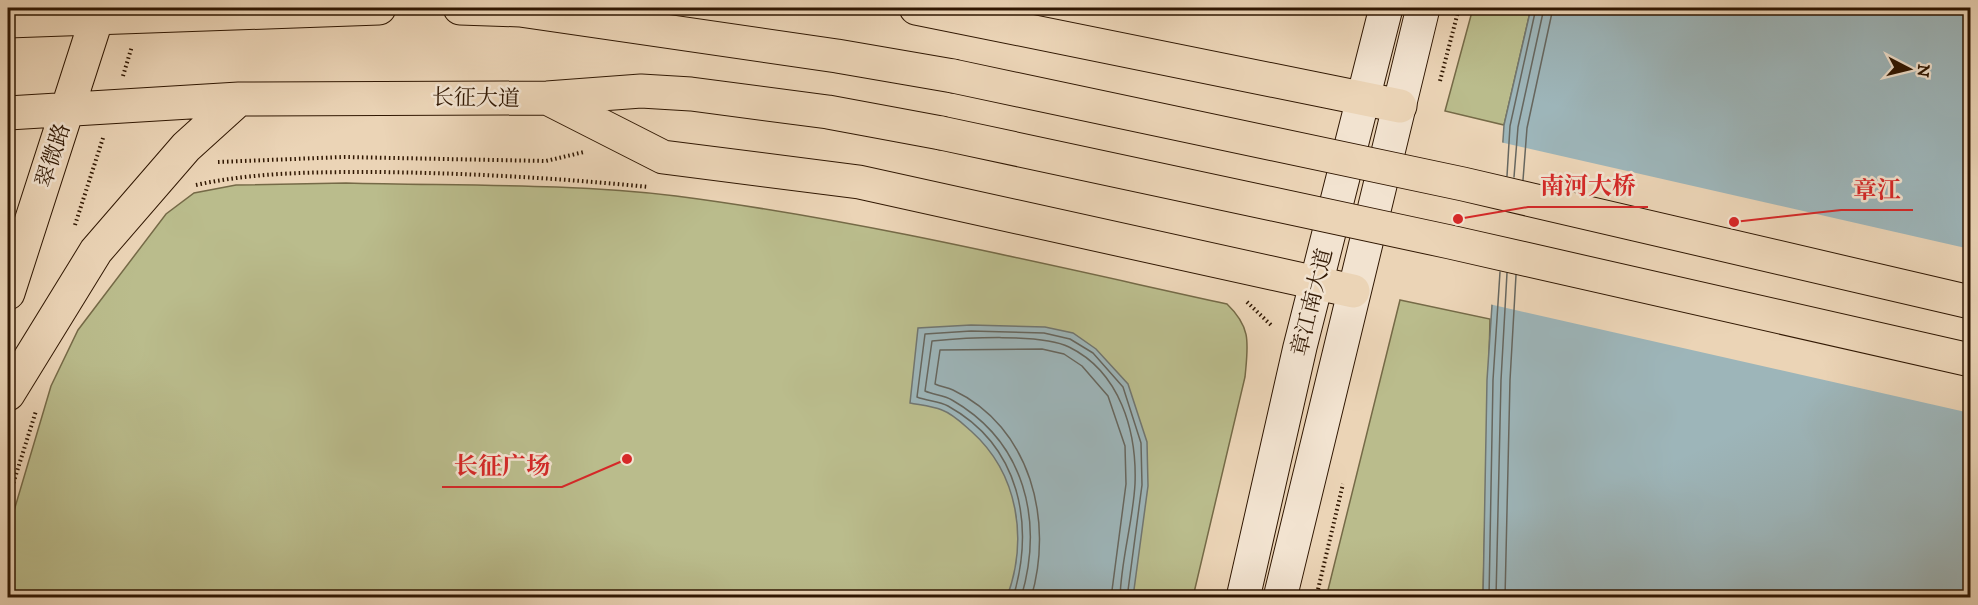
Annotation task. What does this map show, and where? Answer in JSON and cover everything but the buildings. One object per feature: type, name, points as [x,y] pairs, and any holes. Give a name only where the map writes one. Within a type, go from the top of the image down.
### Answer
[{"type":"main road","points":[[8,14],[10,8]]},
{"type":"main road","points":[[8,21],[98,13],[379,8]]},
{"type":"main road","points":[[460,8],[520,10],[952,75],[1463,184],[1971,302]]},
{"type":"main road","points":[[641,8],[687,35]]},
{"type":"main road","points":[[916,8],[1400,106]]},
{"type":"main road","name":"章江南大道","points":[[1243,597],[1300,347],[1386,8]]},
{"type":"main road","name":"章江南大道","points":[[1280,597],[1423,8]]},
{"type":"main road","name":"翠微路","points":[[8,293],[98,13]]},
{"type":"main road","name":"长征大道","points":[[8,113],[239,99],[547,98],[641,91],[691,94],[828,112],[941,133],[1450,242],[1971,360]]},
{"type":"main road","points":[[547,98],[663,157],[754,167],[882,187],[1353,291]]},
{"type":"main road","points":[[8,394],[96,251],[186,147],[239,99]]},
{"type":"path","points":[[208,163],[355,157],[546,161],[630,140]]},
{"type":"path","points":[[187,187],[229,178],[337,172],[540,177],[651,187]]},
{"type":"path","points":[[1245,300],[1271,323]]},
{"type":"green space","points":[[1473,8],[1531,8],[1504,125],[1445,111]]},
{"type":"green space","points":[[346,183],[553,187],[676,196],[883,230],[1227,304],[1241,321],[1246,337],[1245,377],[1193,597],[8,597],[8,531],[51,386],[78,330],[166,214],[194,193],[236,185]]},
{"type":"green space","points":[[1400,300],[1490,319],[1483,597],[1326,598]]},
{"type":"water","points":[[1531,8],[1970,8],[1970,597],[1483,598],[1487,380],[1504,125]]},
{"type":"water","points":[[971,325],[1045,327],[1073,333],[1096,349],[1128,384],[1147,442],[1148,486],[1133,597],[1007,597],[1017,553],[1017,531],[1015,509],[1000,467],[987,448],[954,417],[938,409],[910,403],[918,328]]},
{"type":"pier","points":[[1500,142],[1970,249],[1970,413],[1489,304]]},
{"type":"place","name":"南河大桥","points":[[1458,219]]},
{"type":"place","name":"章江","points":[[1734,222]]},
{"type":"place","name":"长征广场","points":[[627,459]]}]
